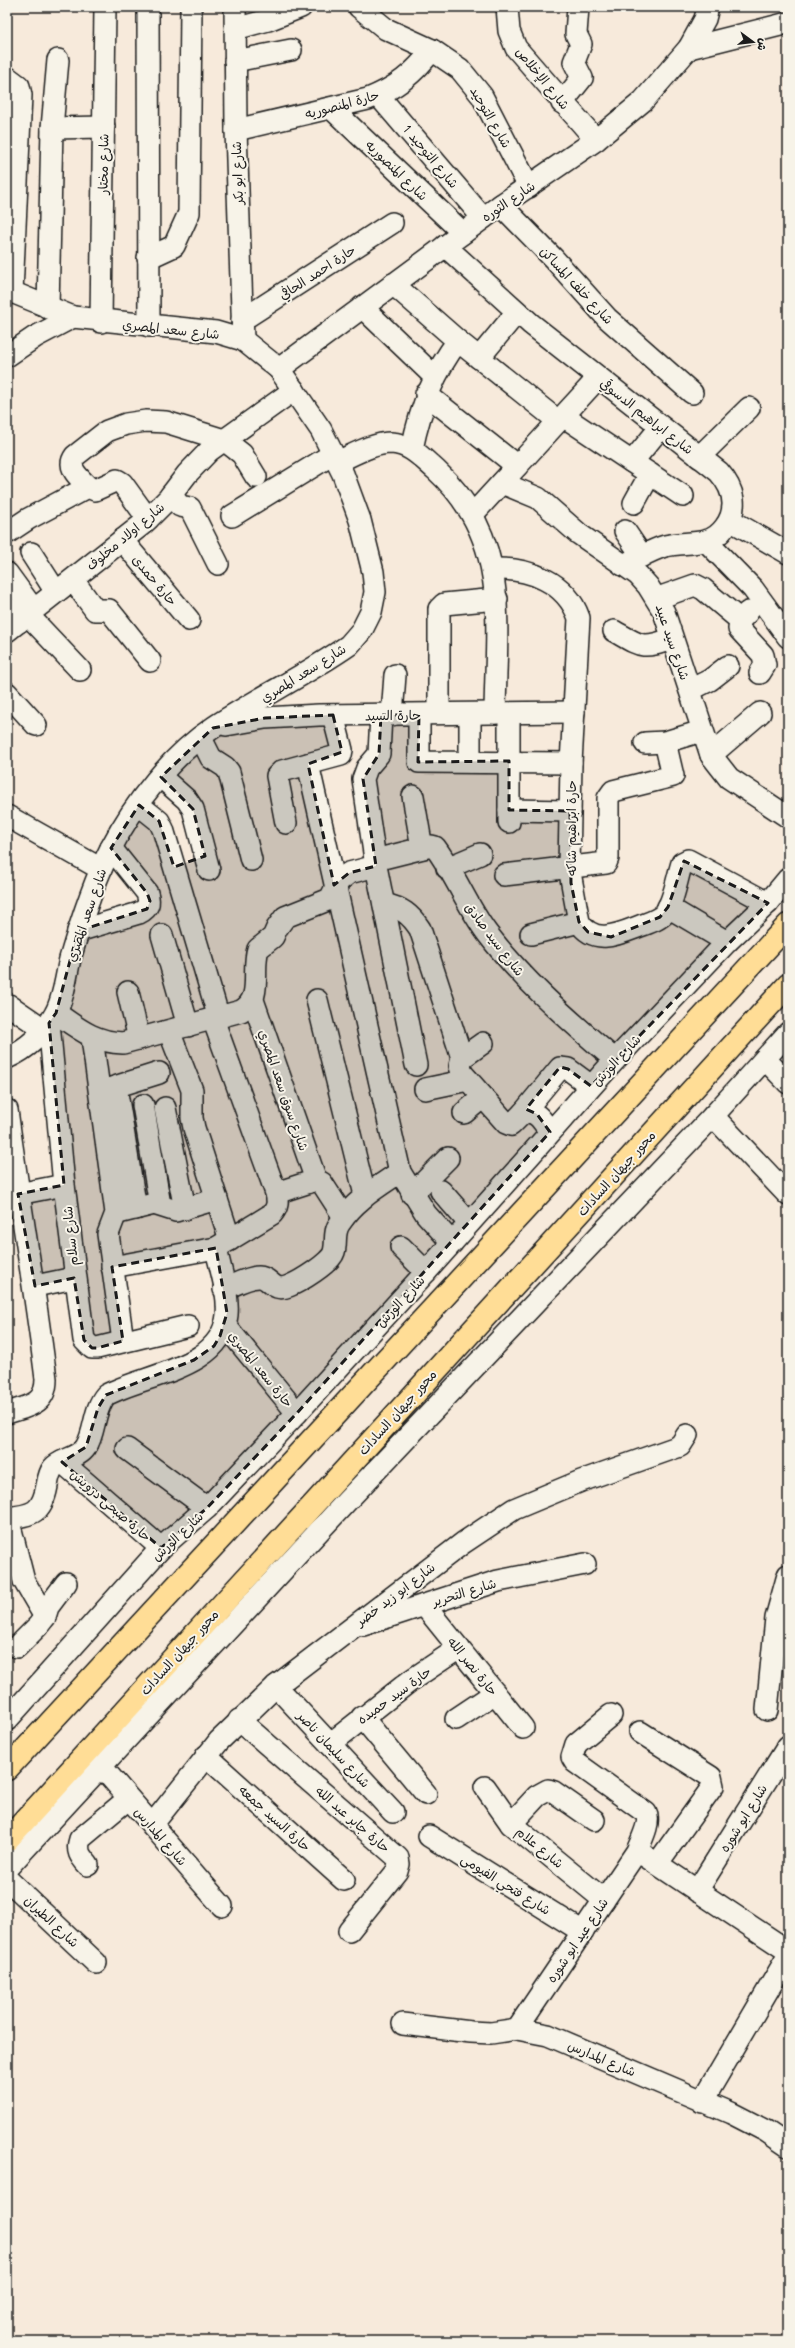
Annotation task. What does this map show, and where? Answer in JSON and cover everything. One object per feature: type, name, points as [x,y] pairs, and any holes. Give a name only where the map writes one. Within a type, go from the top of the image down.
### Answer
[{"type":"main road","points":[[7,1769],[788,925]]},
{"type":"main road","name":"محور جيهان السادات","points":[[7,1840],[788,985]]},
{"type":"street","name":"شارع مختار","points":[[101,322],[105,7]]},
{"type":"street","points":[[148,7],[149,326]]},
{"type":"street","points":[[148,258],[174,246],[189,212],[191,7]]},
{"type":"street","name":"شارع ابو بكر","points":[[234,7],[236,130],[243,330]]},
{"type":"street","points":[[235,29],[268,20],[301,7]]},
{"type":"street","name":"شارع التوحيد","points":[[359,7],[386,29],[432,50],[460,69],[482,96],[529,187]]},
{"type":"street","name":"شارع الإخلاص","points":[[507,7],[509,31],[516,48],[562,103],[596,140]]},
{"type":"street","points":[[562,103],[582,78],[574,62],[581,44],[576,34],[578,7]]},
{"type":"street","name":"شارع الثوره","points":[[278,369],[501,205],[596,140],[643,101],[689,48],[705,20],[708,7]]},
{"type":"street","points":[[689,48],[788,23]]},
{"type":"street","points":[[235,60],[290,50]]},
{"type":"street","name":"حارة المنصوريه","points":[[236,130],[331,108],[378,95],[405,81],[420,66],[432,50]]},
{"type":"street","points":[[48,308],[52,128],[58,60]]},
{"type":"street","points":[[7,77],[19,86],[21,96],[9,291]]},
{"type":"street","name":"شارع التوحيد 1","points":[[378,95],[483,218]]},
{"type":"street","name":"شارع المنصوريه","points":[[331,108],[463,233]]},
{"type":"street","points":[[52,128],[104,127]]},
{"type":"street","name":"شارع خلف المساكن","points":[[501,205],[554,259],[607,318],[692,393]]},
{"type":"street","name":"حارة احمد الحافي","points":[[243,330],[392,223]]},
{"type":"street","name":"شارع ابراهيم الدسوقي","points":[[445,246],[517,312],[660,428],[699,457],[728,483],[733,496],[734,510],[730,520]]},
{"type":"street","points":[[393,284],[479,358],[561,418],[683,496]]},
{"type":"street","name":"شارع سعد المصري","points":[[9,291],[73,317],[101,322],[216,332],[243,330],[278,369],[294,390],[335,458],[360,520],[373,572],[374,592],[368,618],[362,630],[349,645],[207,733],[161,777],[139,805],[111,848],[101,869],[78,931],[50,1022]]},
{"type":"street","points":[[362,307],[431,386],[516,466]]},
{"type":"street","points":[[479,358],[517,312]]},
{"type":"street","points":[[7,356],[35,337],[73,317]]},
{"type":"street","points":[[412,448],[418,421],[431,386],[458,341]]},
{"type":"street","points":[[473,514],[598,378]]},
{"type":"street","name":"شارع اولاد مخلوف","points":[[19,617],[72,580],[148,519],[198,463],[224,440],[294,390]]},
{"type":"street","points":[[699,457],[749,408]]},
{"type":"street","points":[[148,519],[120,481],[114,481],[95,490],[88,487],[72,468],[72,460],[107,431],[126,424],[146,421],[166,422],[224,440],[242,454],[256,476]]},
{"type":"street","points":[[632,462],[660,428]]},
{"type":"street","points":[[232,516],[335,458],[389,443],[401,444],[412,448],[447,480],[473,514],[488,550],[493,569],[497,599],[502,713],[509,761],[509,816],[570,811]]},
{"type":"street","points":[[634,503],[650,474]]},
{"type":"street","name":"شارع سيد عبيد","points":[[502,483],[538,498],[579,534],[638,575],[658,598],[664,612],[711,755],[729,778],[788,817]]},
{"type":"street","points":[[11,523],[88,487]]},
{"type":"street","points":[[171,495],[180,506],[191,510],[218,564]]},
{"type":"street","points":[[623,565],[665,546],[706,541],[719,534],[730,520],[788,553]]},
{"type":"street","points":[[625,531],[642,556]]},
{"type":"street","name":"حارة حمدى","points":[[122,540],[189,620]]},
{"type":"street","points":[[706,541],[762,599],[784,632],[756,648]]},
{"type":"street","points":[[30,553],[56,592]]},
{"type":"street","name":"حارة ابراهيم شاكه","points":[[493,569],[513,569],[532,573],[550,582],[575,605],[579,618],[580,631],[571,763],[569,867],[579,922]]},
{"type":"street","points":[[7,573],[19,617],[80,670]]},
{"type":"street","points":[[72,580],[95,610],[109,610],[150,661]]},
{"type":"street","points":[[658,598],[690,585],[699,586],[740,620]]},
{"type":"street","points":[[497,599],[444,604],[439,609],[429,714],[419,762],[509,761],[571,763]]},
{"type":"street","points":[[760,673],[763,670],[765,660],[739,628],[740,620],[762,599]]},
{"type":"street","points":[[614,631],[636,644],[646,647],[672,639]]},
{"type":"street","points":[[690,690],[710,680],[728,666]]},
{"type":"street","points":[[395,675],[379,754],[367,768],[363,778],[376,863],[416,1064]]},
{"type":"street","points":[[7,693],[36,725]]},
{"type":"street","name":"حارة السيد","points":[[207,733],[265,718],[333,715],[574,712]]},
{"type":"street","points":[[711,755],[760,713]]},
{"type":"street","points":[[470,714],[470,762]]},
{"type":"street","points":[[286,822],[277,776],[282,771],[338,756],[342,752],[333,715]]},
{"type":"street","points":[[504,875],[604,864],[608,861],[608,801],[611,793],[671,777],[674,772],[655,742],[702,731]]},
{"type":"street","points":[[207,733],[210,758],[225,767],[229,772],[251,860]]},
{"type":"street","points":[[308,764],[400,1172],[412,1194],[426,1214],[452,1243]]},
{"type":"street","points":[[161,777],[188,800],[193,809],[207,863],[174,867]]},
{"type":"street","points":[[7,1004],[107,1043],[123,1043],[241,1011],[249,1006],[253,1000],[256,990],[258,949],[273,937],[277,928],[285,917],[321,904],[330,899],[336,890],[339,881],[349,873],[422,848],[414,796]]},
{"type":"street","points":[[112,1267],[223,1244],[272,1214],[278,1202],[216,1018],[174,867],[159,821],[139,805]]},
{"type":"street","points":[[7,816],[101,869]]},
{"type":"street","name":"شارع سيد صادق","points":[[422,848],[431,846],[435,847],[469,906],[507,957],[544,999],[615,1060]]},
{"type":"street","points":[[78,931],[139,913],[147,909],[150,901],[147,893],[111,848]]},
{"type":"street","points":[[447,868],[480,854]]},
{"type":"street","points":[[531,934],[579,922],[588,932],[595,936],[611,937],[660,917],[668,907],[682,863],[688,860],[768,903]]},
{"type":"street","name":"شارع الورش","points":[[7,1720],[161,1548],[207,1508],[297,1413],[426,1272],[591,1086],[727,942],[768,903],[788,879]]},
{"type":"street","points":[[384,904],[399,907],[411,916],[420,929],[462,1058],[460,1066],[462,1073],[508,1125],[514,1124],[560,1068],[568,1069],[591,1086]]},
{"type":"street","points":[[668,907],[727,942]]},
{"type":"street","points":[[45,1617],[24,1581],[8,1518],[26,1516],[41,1506],[50,1472],[62,1462],[73,1457],[86,1447],[101,1401],[106,1395],[204,1355],[220,1336],[225,1325],[227,1313],[224,1289],[223,1244],[217,1199],[192,1118],[192,1090],[178,1029],[162,935]]},
{"type":"street","points":[[128,992],[139,1039]]},
{"type":"street","name":"شارع سوق سعد المصري","points":[[253,1000],[316,1180]]},
{"type":"street","points":[[317,1000],[365,1195]]},
{"type":"street","points":[[7,1058],[31,1044],[50,1022]]},
{"type":"street","name":"شارع سلام","points":[[50,1022],[64,1185],[74,1278],[84,1340],[92,1348],[188,1326]]},
{"type":"street","points":[[7,1868],[346,1502],[713,1116],[788,1033]]},
{"type":"street","points":[[92,1038],[108,1089],[136,1208]]},
{"type":"street","points":[[462,1058],[483,1043]]},
{"type":"street","points":[[765,1060],[788,1083]]},
{"type":"street","points":[[108,1089],[159,1073]]},
{"type":"street","points":[[425,1089],[468,1080]]},
{"type":"street","points":[[108,1089],[116,1213],[108,1234],[123,1341]]},
{"type":"street","points":[[464,1113],[483,1097]]},
{"type":"street","points":[[143,1105],[160,1205]]},
{"type":"street","points":[[165,1108],[185,1209]]},
{"type":"street","points":[[7,1110],[18,1194],[35,1286],[46,1389],[41,1398],[33,1404],[7,1411]]},
{"type":"street","points":[[523,1113],[533,1112],[537,1114],[550,1132]]},
{"type":"street","points":[[713,1116],[788,1195]]},
{"type":"street","points":[[412,1194],[448,1158]]},
{"type":"street","points":[[224,1289],[256,1277],[264,1278],[274,1286],[281,1288],[289,1286],[331,1258],[334,1252],[336,1230],[344,1217],[365,1195],[400,1172]]},
{"type":"street","points":[[276,1193],[316,1180],[322,1183],[344,1217]]},
{"type":"street","points":[[18,1194],[64,1185]]},
{"type":"street","points":[[442,1191],[469,1224]]},
{"type":"street","points":[[116,1213],[136,1208],[160,1205],[170,1210],[185,1209],[217,1199]]},
{"type":"street","points":[[401,1246],[426,1272]]},
{"type":"street","points":[[35,1286],[74,1278]]},
{"type":"street","name":"حارة سعد المصري","points":[[225,1325],[297,1413]]},
{"type":"street","name":"شارع ابو زيد خضر","points":[[152,1825],[206,1756],[239,1720],[276,1686],[463,1543],[514,1509],[680,1446],[685,1441],[687,1435]]},
{"type":"street","points":[[127,1449],[207,1508]]},
{"type":"street","name":"حارة صبحى درويش","points":[[62,1462],[161,1548]]},
{"type":"street","name":"شارع التحرير","points":[[346,1631],[498,1581],[585,1564]]},
{"type":"street","points":[[767,1710],[776,1618],[788,1575]]},
{"type":"street","points":[[17,1646],[45,1617],[48,1607],[66,1583]]},
{"type":"street","name":"حارة نصر الله","points":[[424,1605],[523,1728]]},
{"type":"street","name":"حارة سيد حميده","points":[[330,1744],[362,1717],[410,1681],[459,1648]]},
{"type":"street","name":"شارع سليمان ناصر","points":[[276,1686],[393,1812]]},
{"type":"street","points":[[456,1718],[495,1693]]},
{"type":"street","name":"شارع عيد ابو شوره","points":[[517,2029],[637,1851],[647,1820],[646,1813],[575,1762],[572,1757],[576,1744],[612,1714]]},
{"type":"street","points":[[362,1717],[426,1794]]},
{"type":"street","name":"حارة جابر عبد الله","points":[[239,1720],[398,1858],[398,1871],[350,1931]]},
{"type":"street","points":[[640,1732],[711,1777],[714,1781],[713,1786],[657,1864]]},
{"type":"street","name":"شارع ابو شوره","points":[[698,1891],[788,1746]]},
{"type":"street","name":"حارة السيد جمعه","points":[[206,1756],[344,1880]]},
{"type":"street","name":"شارع المدارس","points":[[101,1766],[222,1906]]},
{"type":"street","name":"شارع علام","points":[[485,1787],[511,1824],[604,1900]]},
{"type":"street","points":[[511,1824],[537,1796],[548,1790],[554,1792],[594,1820]]},
{"type":"street","points":[[88,1865],[79,1855],[77,1848],[80,1839],[128,1798]]},
{"type":"street","name":"شارع فتحي الفيومى","points":[[429,1836],[583,1932]]},
{"type":"street","points":[[637,1851],[788,1951]]},
{"type":"street","name":"شارع الطيران","points":[[7,1880],[96,1963]]},
{"type":"street","points":[[702,2102],[785,1969]]},
{"type":"street","name":"شارع المدارس","points":[[403,2024],[491,2033],[517,2029],[548,2035],[766,2131],[788,2146]]},
{"type":"highlighted area","points":[[333,715],[342,752],[308,764],[334,885],[349,873],[376,866],[363,779],[379,754],[381,715],[419,715],[418,762],[509,761],[509,810],[570,811],[571,883],[579,922],[588,932],[611,937],[660,917],[668,907],[684,861],[768,903],[591,1086],[568,1069],[560,1067],[526,1109],[537,1114],[550,1132],[297,1413],[207,1508],[161,1548],[62,1462],[86,1447],[98,1408],[106,1395],[194,1360],[214,1346],[220,1336],[227,1313],[216,1248],[112,1267],[123,1341],[97,1348],[92,1348],[84,1340],[74,1278],[35,1286],[18,1194],[64,1185],[49,1023],[56,1013],[78,931],[147,909],[150,901],[147,893],[111,848],[139,805],[159,821],[174,867],[205,856],[193,809],[161,777],[213,728],[265,718]]}]
